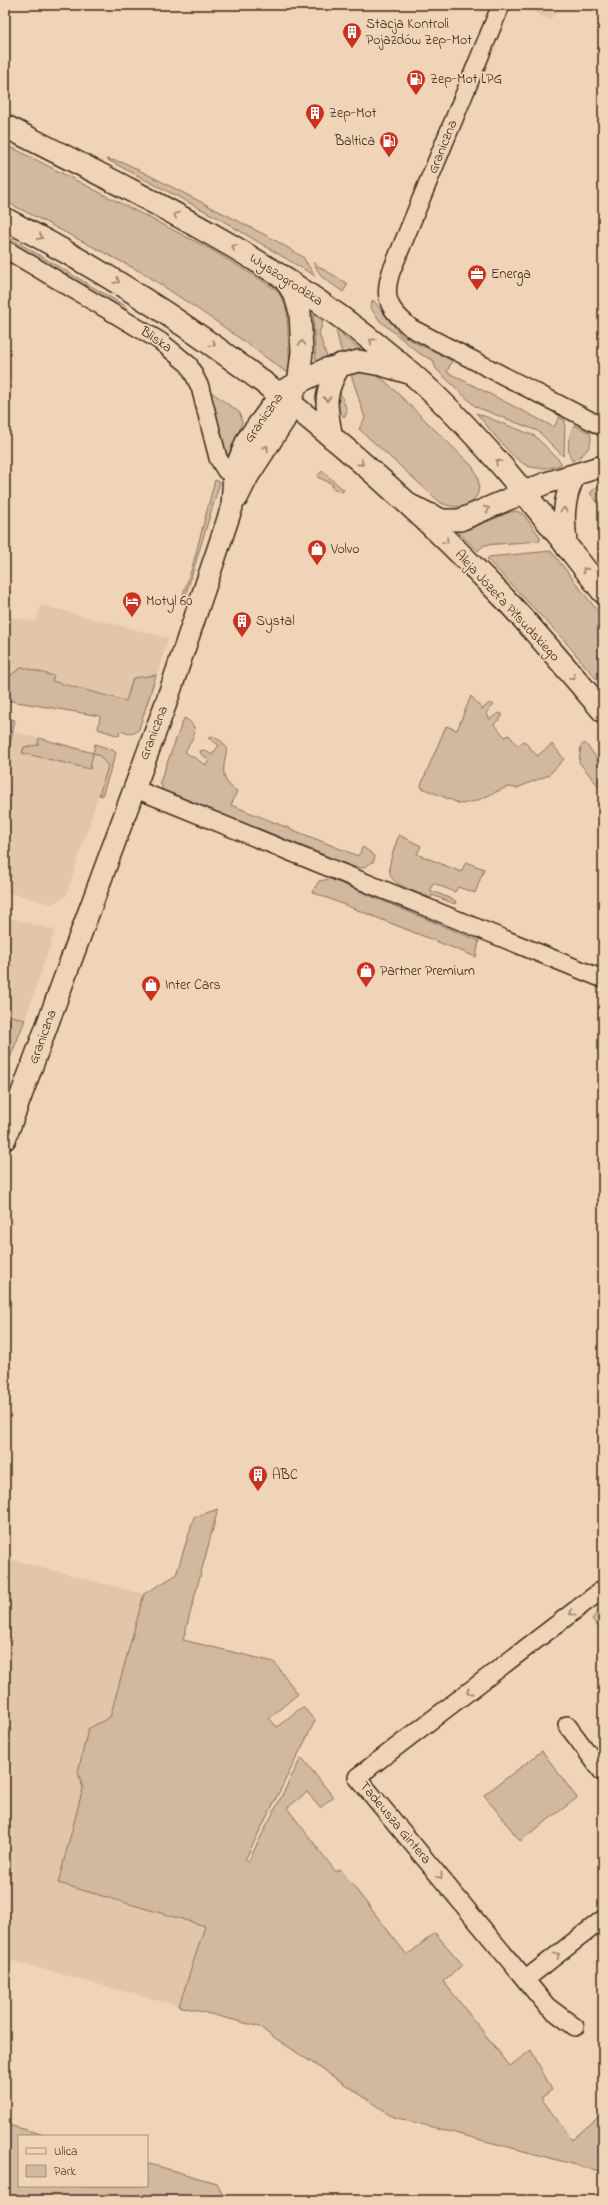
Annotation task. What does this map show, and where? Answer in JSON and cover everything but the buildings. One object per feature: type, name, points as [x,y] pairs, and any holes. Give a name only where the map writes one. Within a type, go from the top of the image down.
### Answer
[{"type":"main road","name":"Wyszogrodzka","points":[[5,126],[210,233],[284,276],[344,319],[413,374],[479,440],[524,492]]},
{"type":"main road","points":[[5,219],[117,280],[181,322],[285,398],[408,504]]},
{"type":"main road","points":[[524,492],[603,592]]},
{"type":"main road","name":"Aleja Józefa Piłsudskiego","points":[[408,504],[505,600],[603,711]]},
{"type":"street","name":"Graniczna","points":[[501,5],[391,272],[386,295],[392,310],[411,328],[603,427]]},
{"type":"street","points":[[5,119],[83,166]]},
{"type":"street","name":"Bliska","points":[[5,249],[160,341],[189,364],[198,379],[218,458],[226,471],[240,479]]},
{"type":"street","name":"Graniczna","points":[[284,276],[295,296],[300,312],[302,352],[298,382]]},
{"type":"street","name":"Graniczna","points":[[5,1139],[133,788],[162,713],[232,507],[240,479],[285,419],[285,398],[298,382],[340,364],[359,361],[370,362],[413,374]]},
{"type":"street","points":[[332,438],[326,395],[329,383],[340,364]]},
{"type":"street","points":[[408,504],[442,520],[460,520],[524,492],[603,466]]},
{"type":"street","points":[[568,548],[564,507],[566,493],[575,475]]},
{"type":"street","points":[[133,788],[603,979]]},
{"type":"street","name":"Tadeusza Gintera","points":[[575,2027],[547,2006],[357,1777],[603,1589]]},
{"type":"street","points":[[567,1725],[603,1773]]},
{"type":"street","points":[[526,1979],[603,1919]]},
{"type":"shaded area","points":[[519,5],[565,5],[549,20]]},
{"type":"shaded area","points":[[41,605],[168,638],[148,706],[52,681],[53,676],[11,675],[5,672],[5,620],[12,617],[36,622]]},
{"type":"shaded area","points":[[5,730],[76,747],[100,756],[108,766],[66,896],[52,904],[5,892]]},
{"type":"shaded area","points":[[5,917],[55,930],[25,1020],[5,1014]]},
{"type":"shaded area","points":[[5,1558],[144,1594],[110,1717],[78,1772],[83,1787],[58,1883],[205,1926],[179,2006],[5,1959]]},
{"type":"green space","points":[[5,144],[212,250],[277,290],[284,302],[287,312],[290,372],[286,372],[217,322],[145,274],[5,201]]},
{"type":"green space","points":[[106,159],[125,163],[273,239],[303,257],[315,276],[220,219]]},
{"type":"green space","points":[[5,235],[125,306],[127,309],[125,313],[5,241]]},
{"type":"green space","points":[[313,263],[348,284],[343,292],[322,277]]},
{"type":"green space","points":[[373,300],[402,336],[452,361],[447,372],[554,427],[559,417],[565,420],[563,456],[538,431],[476,407],[436,369],[433,360],[420,354],[380,321],[370,307]]},
{"type":"green space","points":[[313,314],[323,321],[319,334],[327,357],[316,362]]},
{"type":"green space","points":[[336,331],[362,351],[342,353]]},
{"type":"green space","points":[[357,369],[376,375],[385,381],[472,466],[477,476],[479,485],[478,493],[474,500],[461,506],[451,506],[441,503],[359,429],[365,418],[350,371]]},
{"type":"green space","points":[[338,386],[347,411],[344,417],[338,410],[336,403]]},
{"type":"green space","points":[[210,391],[240,413],[242,423],[228,460],[226,459]]},
{"type":"green space","points":[[476,413],[535,436],[561,462],[561,465],[549,468],[536,468],[521,462],[500,442]]},
{"type":"green space","points":[[574,425],[590,433],[591,442],[584,453],[572,461],[568,443]]},
{"type":"green space","points":[[322,471],[344,490],[342,492],[331,487],[333,484],[317,477]]},
{"type":"green space","points":[[215,480],[220,482],[184,601],[180,603],[192,568]]},
{"type":"green space","points":[[603,482],[603,500],[597,502],[590,493]]},
{"type":"green space","points":[[517,511],[524,515],[540,537],[540,541],[484,545],[478,551],[457,531],[470,529],[510,512]]},
{"type":"green space","points":[[551,551],[603,618],[603,687],[563,639],[487,559],[489,557]]},
{"type":"green space","points":[[22,667],[54,676],[52,681],[126,701],[133,678],[156,675],[139,729],[135,733],[131,734],[120,731],[119,736],[98,729],[100,716],[5,700],[5,672],[11,675]]},
{"type":"green space","points":[[471,696],[482,709],[490,703],[494,705],[486,713],[490,719],[498,713],[502,714],[502,717],[494,724],[505,737],[509,735],[518,746],[524,741],[537,756],[552,744],[564,759],[549,775],[517,788],[507,787],[476,801],[461,804],[422,788],[421,785],[446,726],[457,730]]},
{"type":"green space","points":[[5,717],[15,720],[9,750],[5,749]]},
{"type":"green space","points":[[184,718],[190,722],[195,729],[193,738],[185,752],[206,765],[209,760],[201,754],[200,751],[204,750],[212,755],[219,745],[208,738],[212,736],[221,741],[227,748],[224,767],[225,778],[231,787],[237,791],[231,805],[358,856],[363,847],[375,856],[374,861],[363,868],[354,867],[163,790],[160,782]]},
{"type":"green space","points":[[39,738],[93,753],[90,769],[22,753],[24,747],[38,745]]},
{"type":"green space","points":[[585,743],[603,766],[603,792],[579,762],[581,746]]},
{"type":"green space","points":[[95,744],[113,750],[116,753],[102,796],[99,795],[108,766],[100,756],[93,753]]},
{"type":"green space","points":[[399,835],[421,846],[417,854],[461,872],[466,862],[484,869],[475,893],[458,887],[455,892],[433,883],[430,890],[456,901],[455,904],[432,895],[431,898],[397,883],[392,878],[390,863]]},
{"type":"green space","points":[[330,879],[479,941],[476,957],[312,892],[319,881]]},
{"type":"green space","points":[[5,1014],[25,1020],[7,1066],[5,1065]]},
{"type":"green space","points":[[218,1509],[183,1640],[274,1662],[298,1694],[269,1718],[277,1727],[299,1709],[304,1708],[315,1721],[245,1860],[248,1862],[300,1760],[303,1759],[333,1797],[320,1808],[307,1792],[287,1808],[336,1872],[340,1869],[407,1955],[435,1933],[463,1965],[443,1981],[510,2066],[531,2050],[552,2090],[541,2098],[572,2140],[603,2113],[603,2172],[394,2117],[257,2026],[179,2006],[205,1926],[58,1883],[83,1788],[78,1772],[88,1729],[110,1717],[144,1594],[176,1575],[194,1517]]},
{"type":"green space","points":[[603,1605],[603,1633],[592,1619]]},
{"type":"green space","points":[[542,1751],[577,1798],[520,1841],[484,1795]]},
{"type":"green space","points":[[5,2124],[44,2135],[18,2135],[18,2187],[148,2187],[148,2163],[216,2183],[226,2200],[5,2200]]},
{"type":"place","name":"Stacja Kontroli Pojazdów Zep-Mot","points":[[352,49]]},
{"type":"place","name":"Zep-Mot LPG","points":[[416,96]]},
{"type":"place","name":"Zep-Mot","points":[[315,130]]},
{"type":"place","name":"Baltica","points":[[389,158]]},
{"type":"place","name":"Energa","points":[[477,291]]},
{"type":"place","name":"Volvo","points":[[317,566]]},
{"type":"place","name":"Motyl 60","points":[[132,618]]},
{"type":"place","name":"Systal","points":[[242,638]]},
{"type":"place","name":"Partner Premium","points":[[366,988]]},
{"type":"place","name":"Inter Cars","points":[[151,1002]]},
{"type":"place","name":"ABC","points":[[258,1492]]}]
